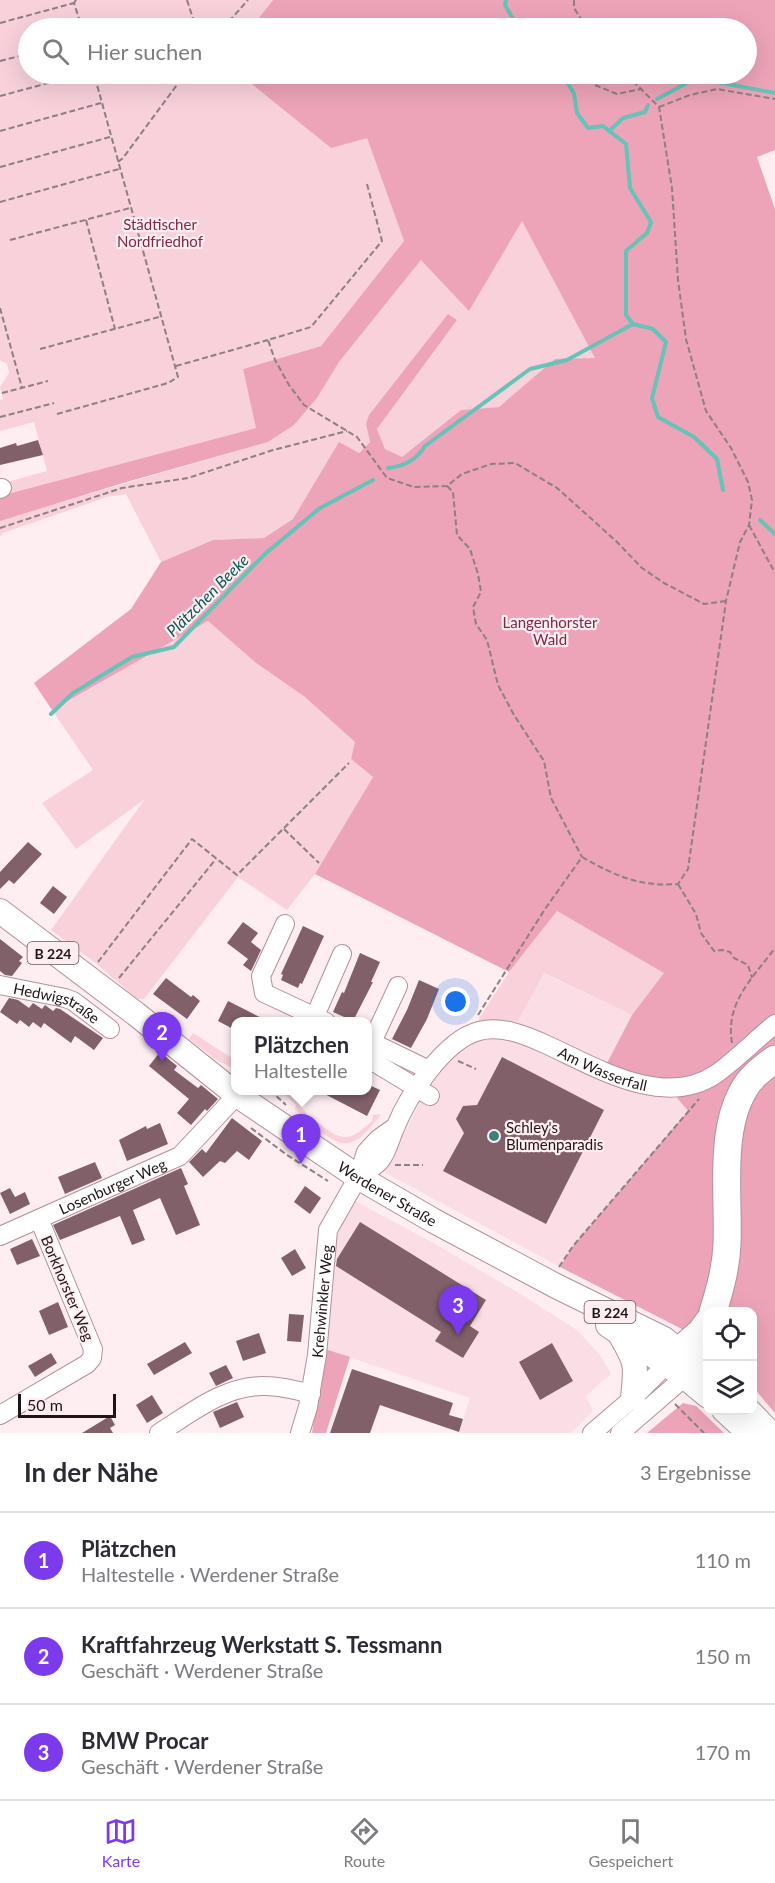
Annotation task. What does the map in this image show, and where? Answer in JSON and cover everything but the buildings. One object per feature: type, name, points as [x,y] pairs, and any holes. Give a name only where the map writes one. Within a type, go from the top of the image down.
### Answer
[{"type":"highway","points":[[714,1307],[722,1283],[727,1246],[727,1157],[731,1123],[743,1091],[754,1076],[775,1059]]},
{"type":"highway","points":[[733,1307],[740,1283],[744,1251],[743,1153],[746,1131],[754,1102],[775,1078]]},
{"type":"highway","points":[[690,1365],[703,1329]]},
{"type":"main road","name":"Werdener Straße","points":[[0,911],[231,1090]]},
{"type":"main road","name":"Werdener Straße","points":[[237,1095],[358,1177],[434,1221],[557,1277],[664,1339],[690,1365],[703,1387]]},
{"type":"main road","name":"Werdener Straße","points":[[557,1277],[620,1334],[690,1365]]},
{"type":"main road","points":[[620,1334],[634,1358],[636,1367],[633,1398]]},
{"type":"main road","points":[[735,1415],[756,1424]]},
{"type":"street","points":[[285,924],[261,976],[264,993],[316,1017]]},
{"type":"street","points":[[321,1017],[342,954]]},
{"type":"street","name":"Hedwigstraße","points":[[0,985],[73,1001],[110,1029]]},
{"type":"street","points":[[372,1039],[398,986]]},
{"type":"street","name":"Am Wasserfall","points":[[358,1177],[380,1161],[388,1148],[395,1127],[423,1093],[429,1070],[445,1052],[464,1037],[479,1031],[494,1029],[526,1036],[654,1093],[701,1082],[715,1074],[775,1024]]},
{"type":"street","points":[[372,1049],[429,1070]]},
{"type":"street","points":[[372,1050],[423,1093]]},
{"type":"street","name":"Losenburger Weg","points":[[0,1236],[180,1156],[237,1095]]},
{"type":"street","name":"Krehwinkler Weg","points":[[300,1433],[306,1419],[317,1355],[328,1230],[358,1177]]},
{"type":"street","name":"Borkhorster Weg","points":[[0,1415],[87,1364],[92,1358],[93,1349],[39,1219]]},
{"type":"street","points":[[592,1433],[633,1398],[690,1365]]},
{"type":"street","points":[[620,1433],[690,1365]]},
{"type":"street","points":[[159,1433],[221,1396],[238,1390],[266,1386],[311,1394]]},
{"type":"path","points":[[187,0],[193,18]]},
{"type":"path","points":[[232,18],[248,0]]},
{"type":"path","points":[[574,0],[574,8],[580,18]]},
{"type":"path","points":[[0,23],[75,1],[79,18]]},
{"type":"path","points":[[0,61],[18,56]]},
{"type":"path","points":[[0,96],[45,84]]},
{"type":"path","points":[[57,414],[168,383],[178,377],[97,84]]},
{"type":"path","points":[[117,162],[123,158],[178,84]]},
{"type":"path","points":[[635,84],[659,107],[672,188],[678,280],[686,339],[706,411],[731,448],[748,482],[752,500],[749,525],[740,542],[726,601],[688,869],[678,884]]},
{"type":"path","points":[[595,85],[617,94],[640,89]]},
{"type":"path","points":[[659,107],[690,95],[717,89],[775,99]]},
{"type":"path","points":[[0,131],[102,104]]},
{"type":"path","points":[[0,166],[110,137]]},
{"type":"path","points":[[0,202],[119,169]]},
{"type":"path","points":[[176,366],[301,332],[311,327],[382,241],[367,184]]},
{"type":"path","points":[[10,240],[130,208]]},
{"type":"path","points":[[86,220],[114,329]]},
{"type":"path","points":[[0,308],[22,388]]},
{"type":"path","points":[[40,349],[160,317]]},
{"type":"path","points":[[268,340],[275,360],[304,405],[357,437],[387,478],[414,488],[447,486],[462,474],[491,464],[515,463],[557,488],[642,568],[664,583],[704,604],[726,601]]},
{"type":"path","points":[[2,393],[48,381]]},
{"type":"path","points":[[0,417],[54,403]]},
{"type":"path","points":[[0,528],[122,488],[188,478],[273,450],[347,431]]},
{"type":"path","points":[[447,486],[453,492],[457,536],[470,549],[478,574],[481,592],[473,607],[476,624],[487,640],[498,685],[514,715],[544,761],[551,798],[582,857],[610,873],[632,881],[657,886],[678,884]]},
{"type":"path","points":[[749,525],[775,573]]},
{"type":"path","points":[[104,968],[97,962],[192,839],[237,875],[349,763]]},
{"type":"path","points":[[284,829],[319,863]]},
{"type":"path","points":[[472,1034],[471,1025],[545,909],[582,857]]},
{"type":"path","points":[[117,980],[216,859]]},
{"type":"path","points":[[678,884],[696,914],[701,933],[714,951],[730,952],[734,958],[748,965],[752,978]]},
{"type":"path","points":[[736,1057],[730,1036],[736,1000],[775,948]]},
{"type":"path","points":[[452,1059],[476,1069]]},
{"type":"path","points":[[557,1277],[573,1246],[709,1088],[715,1074]]},
{"type":"path","points":[[287,1155],[315,1174]]},
{"type":"path","points":[[390,1165],[423,1165]]},
{"type":"path","points":[[674,1403],[704,1433]]},
{"type":"shaded area","points":[[543,973],[632,1015],[606,1065],[662,1080],[688,1111],[573,1246],[560,1267],[384,1172],[428,1087],[478,1020],[518,1021]]},
{"type":"shaded area","points":[[353,1200],[428,1240],[577,1330],[600,1355],[611,1374],[586,1396],[593,1411],[571,1433],[459,1433],[470,1398],[322,1348],[330,1271],[339,1226]]},
{"type":"green space","name":"Städtischer Nordfriedhof","points":[[0,0],[273,0],[259,18],[18,18],[18,84],[253,84],[367,138],[404,241],[321,346],[243,369],[257,428],[4,495],[0,484],[47,471],[34,422],[0,431],[0,400],[3,399],[0,387],[9,373],[7,364],[0,360]]},
{"type":"green space","name":"Langenhorster Wald","points":[[273,0],[775,0],[775,150],[757,157],[775,209],[775,1413],[757,1392],[757,1307],[703,1307],[703,1346],[680,1328],[560,1267],[573,1246],[688,1111],[662,1080],[606,1065],[632,1015],[664,973],[557,911],[509,972],[315,874],[373,777],[351,759],[355,742],[305,697],[256,663],[208,621],[52,710],[34,683],[131,609],[161,562],[213,540],[264,538],[293,519],[339,442],[359,453],[370,442],[366,424],[369,415],[448,314],[457,320],[377,429],[385,449],[402,457],[461,410],[499,407],[555,359],[595,358],[522,221],[469,311],[421,260],[339,362],[317,398],[294,425],[268,442],[0,521],[0,496],[256,428],[243,369],[321,346],[404,241],[367,138],[331,148],[252,84],[757,84],[757,18],[259,18]]},
{"type":"green space","points":[[522,220],[596,358],[555,360],[499,407],[461,410],[402,458],[385,449],[377,429],[457,320],[366,424],[370,442],[359,453],[339,443],[293,519],[264,538],[213,540],[161,562],[126,494],[107,497],[3,533],[0,537],[0,520],[268,442],[294,425],[317,398],[339,362],[421,260]]},
{"type":"green space","points":[[208,621],[256,663],[305,697],[356,742],[351,759],[373,777],[315,874],[287,910],[238,877],[144,999],[137,999],[97,964],[51,930],[145,799],[76,849],[42,803],[93,770],[52,710]]},
{"type":"green space","points":[[557,911],[665,973],[632,1015],[544,973],[518,1021],[478,1020],[509,972]]},
{"type":"green space","points":[[193,1033],[231,1057],[231,1067],[218,1061],[189,1039]]},
{"type":"green space","points":[[285,1095],[294,1095],[308,1115],[332,1133],[344,1137],[360,1131],[372,1121],[373,1115],[381,1115],[358,1139],[343,1143],[328,1137],[313,1125],[295,1109],[296,1105]]},
{"type":"green space","points":[[322,1348],[350,1357],[326,1433],[312,1433],[323,1356]]},
{"type":"green space","points":[[683,1403],[696,1406],[724,1433],[647,1433]]},
{"type":"waterway","points":[[506,0],[505,5],[513,18]]},
{"type":"waterway","points":[[568,84],[574,94],[577,113],[588,128],[603,126],[626,144],[630,188],[651,222],[647,233],[626,251],[626,315],[633,324],[653,329],[666,342],[652,398],[658,417],[694,437],[717,459],[723,490]]},
{"type":"waterway","points":[[657,99],[685,84]]},
{"type":"waterway","points":[[728,84],[775,93]]},
{"type":"waterway","points":[[609,131],[623,118],[645,112],[648,105]]},
{"type":"waterway","name":"Plätzchen Beeke","points":[[388,468],[400,466],[414,459],[425,446],[530,369],[567,360],[633,324]]},
{"type":"waterway","name":"Plätzchen Beeke","points":[[51,714],[73,693],[132,657],[174,647],[266,553],[320,508],[373,480]]},
{"type":"waterway","points":[[760,520],[775,534]]},
{"type":"place","name":"Kraftfahrzeug Werkstatt S. Tessmann","points":[[162,1062]]},
{"type":"place","name":"Schley's Blumenparadis","points":[[494,1136]]},
{"type":"place","name":"Plätzchen","points":[[301,1164]]},
{"type":"place","name":"BMW Procar","points":[[458,1335]]}]
